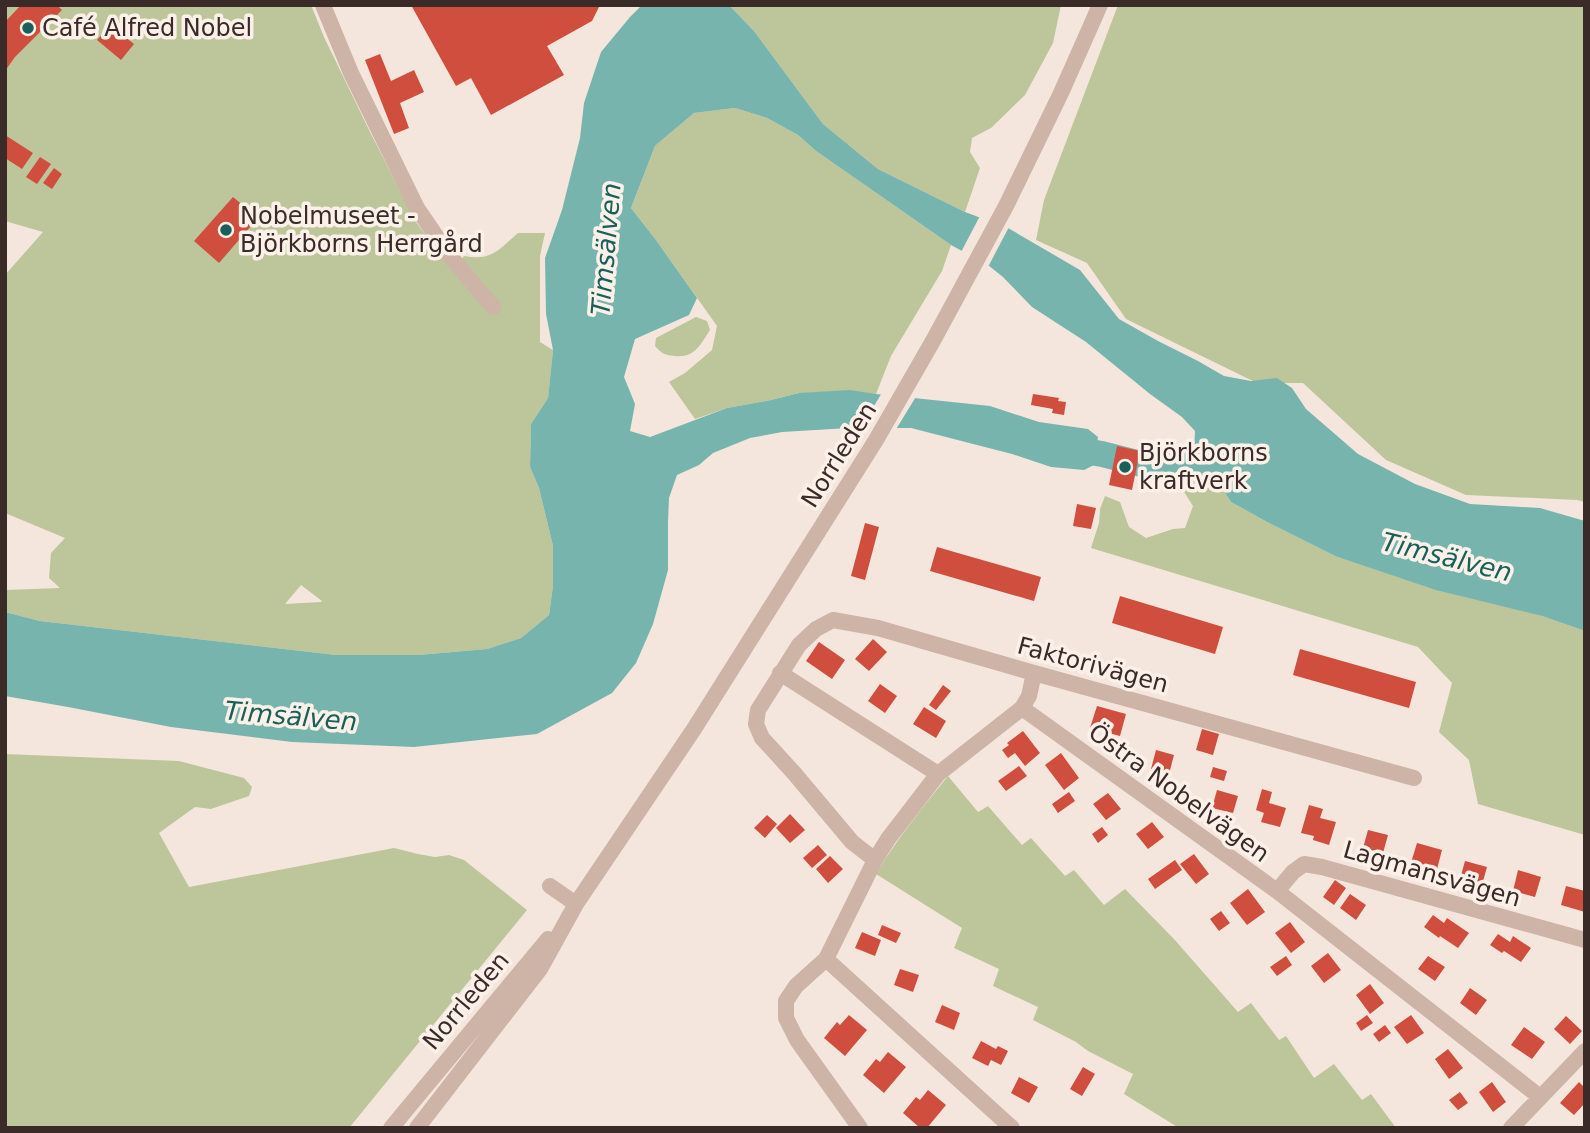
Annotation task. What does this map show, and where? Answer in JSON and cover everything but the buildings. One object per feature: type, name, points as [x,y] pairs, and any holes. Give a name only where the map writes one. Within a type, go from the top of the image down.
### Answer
[{"type":"street","points":[[323,5],[351,73],[417,208],[449,255],[493,307]]},
{"type":"street","name":"Norrleden","points":[[417,1128],[540,969],[576,904],[694,729],[876,440],[1006,206],[1100,5]]},
{"type":"street","name":"Faktorivägen","points":[[780,674],[799,645],[816,628],[833,620],[878,628],[1415,778]]},
{"type":"street","points":[[860,1128],[797,1040],[786,1018],[786,1001],[796,986],[826,959],[874,860],[903,818],[938,774],[1022,708],[1029,696],[1034,673]]},
{"type":"street","points":[[874,860],[852,842],[762,738],[756,724],[758,710],[780,674],[938,774]]},
{"type":"street","name":"Östra Nobelvägen","points":[[1022,708],[1277,891],[1540,1097]]},
{"type":"street","name":"Lagmansvägen","points":[[1277,891],[1293,872],[1304,864],[1585,940]]},
{"type":"street","points":[[550,886],[576,904]]},
{"type":"street","name":"Norrleden","points":[[391,1128],[576,904]]},
{"type":"street","points":[[826,959],[1012,1128]]},
{"type":"street","points":[[1511,1128],[1585,1051]]},
{"type":"green space","points":[[5,5],[311,5],[324,37],[416,222],[441,256],[456,267],[464,256],[482,257],[494,253],[518,233],[545,233],[540,256],[540,342],[553,350],[548,398],[531,424],[530,467],[539,488],[553,546],[553,586],[549,615],[521,638],[487,649],[418,655],[336,655],[40,621],[5,612],[5,590],[60,588],[49,578],[51,553],[65,538],[5,513],[5,275],[43,232],[5,221]],"holes":[[[301,585],[321,602],[285,604]]]},
{"type":"green space","points":[[729,5],[1061,5],[1053,43],[1025,95],[991,128],[972,138],[970,152],[980,168],[965,212],[878,169],[823,124],[754,31]]},
{"type":"green space","points":[[1118,5],[1585,5],[1585,502],[1466,495],[1386,460],[1303,383],[1257,383],[1126,319],[1087,263],[1036,240],[1044,200]]},
{"type":"green space","points":[[735,108],[767,118],[798,135],[816,151],[951,245],[942,271],[891,356],[876,394],[799,393],[727,408],[695,419],[669,382],[685,373],[712,350],[717,326],[631,208],[655,146],[694,113]]},
{"type":"green space","points":[[696,317],[707,321],[710,330],[692,353],[682,356],[669,355],[655,346],[656,338]]},
{"type":"green space","points":[[1203,473],[1214,475],[1231,502],[1335,556],[1585,631],[1585,835],[1478,804],[1469,760],[1439,732],[1452,683],[1418,647],[1091,548],[1105,496],[1120,502],[1129,527],[1146,538],[1185,528],[1193,506],[1179,484]]},
{"type":"green space","points":[[5,754],[179,761],[244,778],[252,787],[249,796],[211,809],[195,807],[159,833],[189,887],[394,848],[435,857],[449,855],[464,860],[527,910],[349,1128],[5,1128]]},
{"type":"green space","points":[[948,776],[978,812],[988,806],[1022,845],[1031,838],[1065,876],[1074,870],[1104,905],[1125,889],[1174,939],[1238,1012],[1251,1003],[1279,1040],[1286,1036],[1314,1078],[1334,1064],[1362,1100],[1371,1094],[1396,1128],[1179,1128],[1124,1094],[1133,1074],[1033,1020],[1038,1007],[993,986],[999,969],[954,948],[962,928],[876,874],[901,836]]},
{"type":"water","name":"Timsälven","points":[[642,5],[729,5],[754,31],[823,124],[878,169],[965,212],[1008,228],[1080,270],[1119,319],[1224,376],[1251,381],[1277,378],[1292,388],[1306,409],[1358,454],[1415,484],[1470,504],[1540,508],[1585,521],[1585,631],[1542,616],[1436,590],[1335,556],[1231,502],[1214,475],[1203,473],[1179,484],[1150,473],[1153,461],[1172,459],[1173,452],[1194,452],[1195,431],[1182,417],[1086,342],[1032,307],[988,265],[951,245],[816,151],[798,135],[767,118],[735,108],[694,113],[655,146],[631,208],[697,298],[689,315],[635,339],[624,377],[635,404],[630,431],[650,437],[727,408],[799,393],[850,390],[990,406],[1039,422],[1088,429],[1098,437],[1094,465],[1084,470],[1051,467],[911,428],[782,432],[750,438],[713,453],[699,465],[677,475],[669,498],[668,570],[653,624],[636,663],[612,693],[537,734],[414,747],[292,742],[171,727],[5,696],[5,612],[40,621],[336,655],[418,655],[487,649],[521,638],[549,615],[553,586],[553,546],[539,488],[530,467],[531,424],[548,398],[553,350],[546,314],[545,258],[562,210],[580,138],[584,103],[601,52]]},
{"type":"pier","points":[[981,214],[1010,225],[987,269],[960,254]]},
{"type":"pier","points":[[883,391],[917,395],[895,431],[859,431]]},
{"type":"waterway","points":[[1060,447],[1149,466],[1187,463]]},
{"type":"place","name":"Café Alfred Nobel","points":[[28,28]]},
{"type":"place","name":"Nobelmuseet - Björkborns Herrgård","points":[[226,230]]},
{"type":"place","name":"Björkborns kraftverk","points":[[1125,467]]}]
